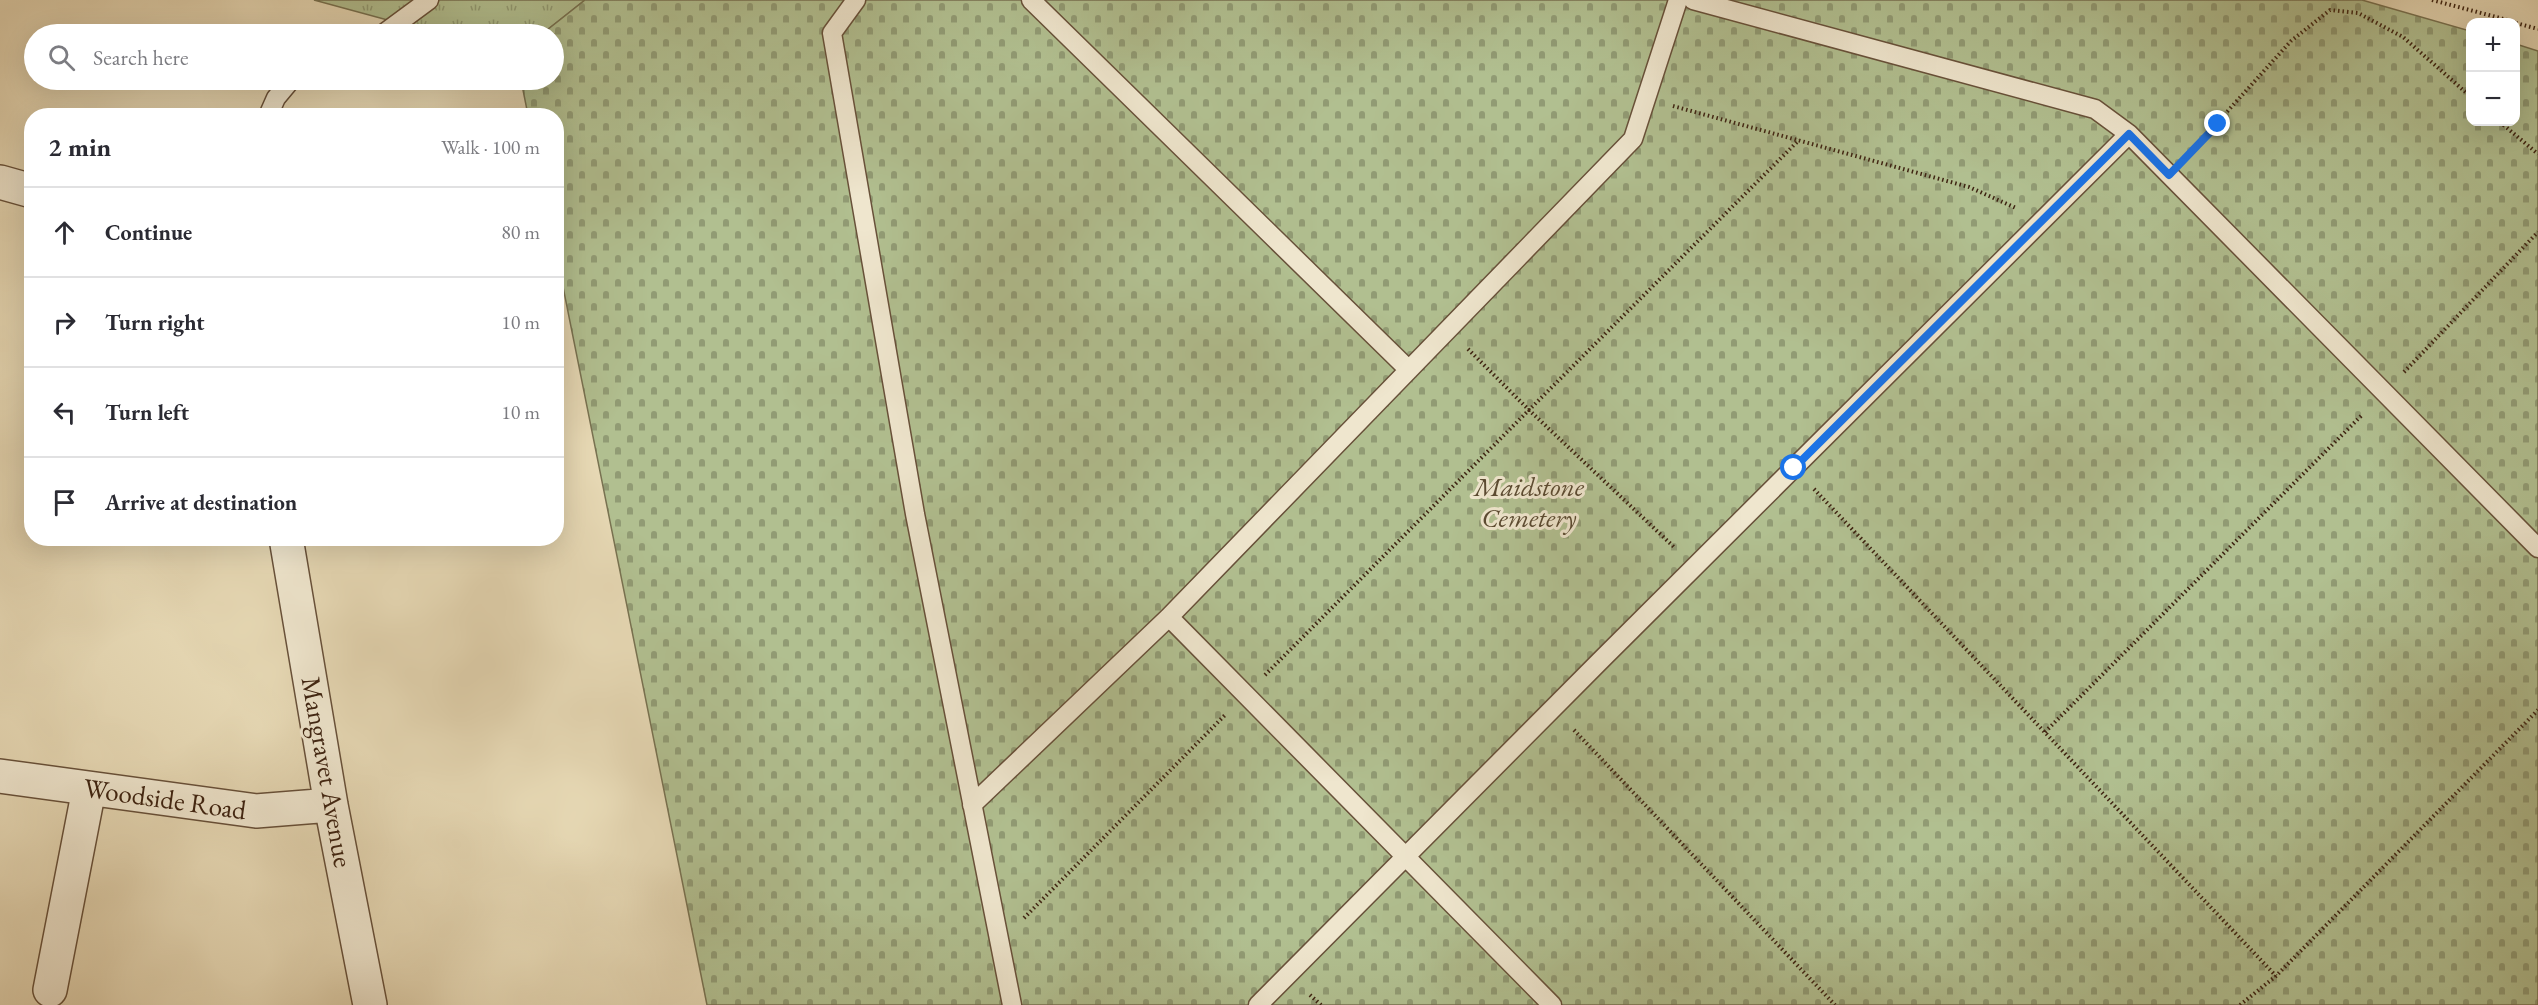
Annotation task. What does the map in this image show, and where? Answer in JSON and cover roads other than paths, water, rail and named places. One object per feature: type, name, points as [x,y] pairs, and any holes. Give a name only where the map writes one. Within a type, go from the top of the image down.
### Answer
[{"type":"street","points":[[0,182],[24,189]]},
{"type":"street","name":"Mangravet Avenue","points":[[286,546],[331,806],[370,1005]]},
{"type":"street","name":"Woodside Road","points":[[0,776],[256,811],[331,806]]},
{"type":"street","points":[[50,990],[89,789]]},
{"type":"lane","points":[[397,24],[429,0]]},
{"type":"lane","points":[[856,0],[832,33],[915,514],[1012,1005]]},
{"type":"lane","points":[[1031,0],[1409,370]]},
{"type":"lane","points":[[972,805],[1169,617],[1634,139],[1678,0]]},
{"type":"lane","points":[[1693,0],[2095,109],[2129,134],[2538,548]]},
{"type":"lane","points":[[272,108],[283,90]]},
{"type":"lane","points":[[1258,1005],[1694,566],[2129,134]]},
{"type":"lane","points":[[1169,617],[1552,1005]]},
{"type":"park label","name":"Maidstone Cemetery","points":[[1529,502]]}]
